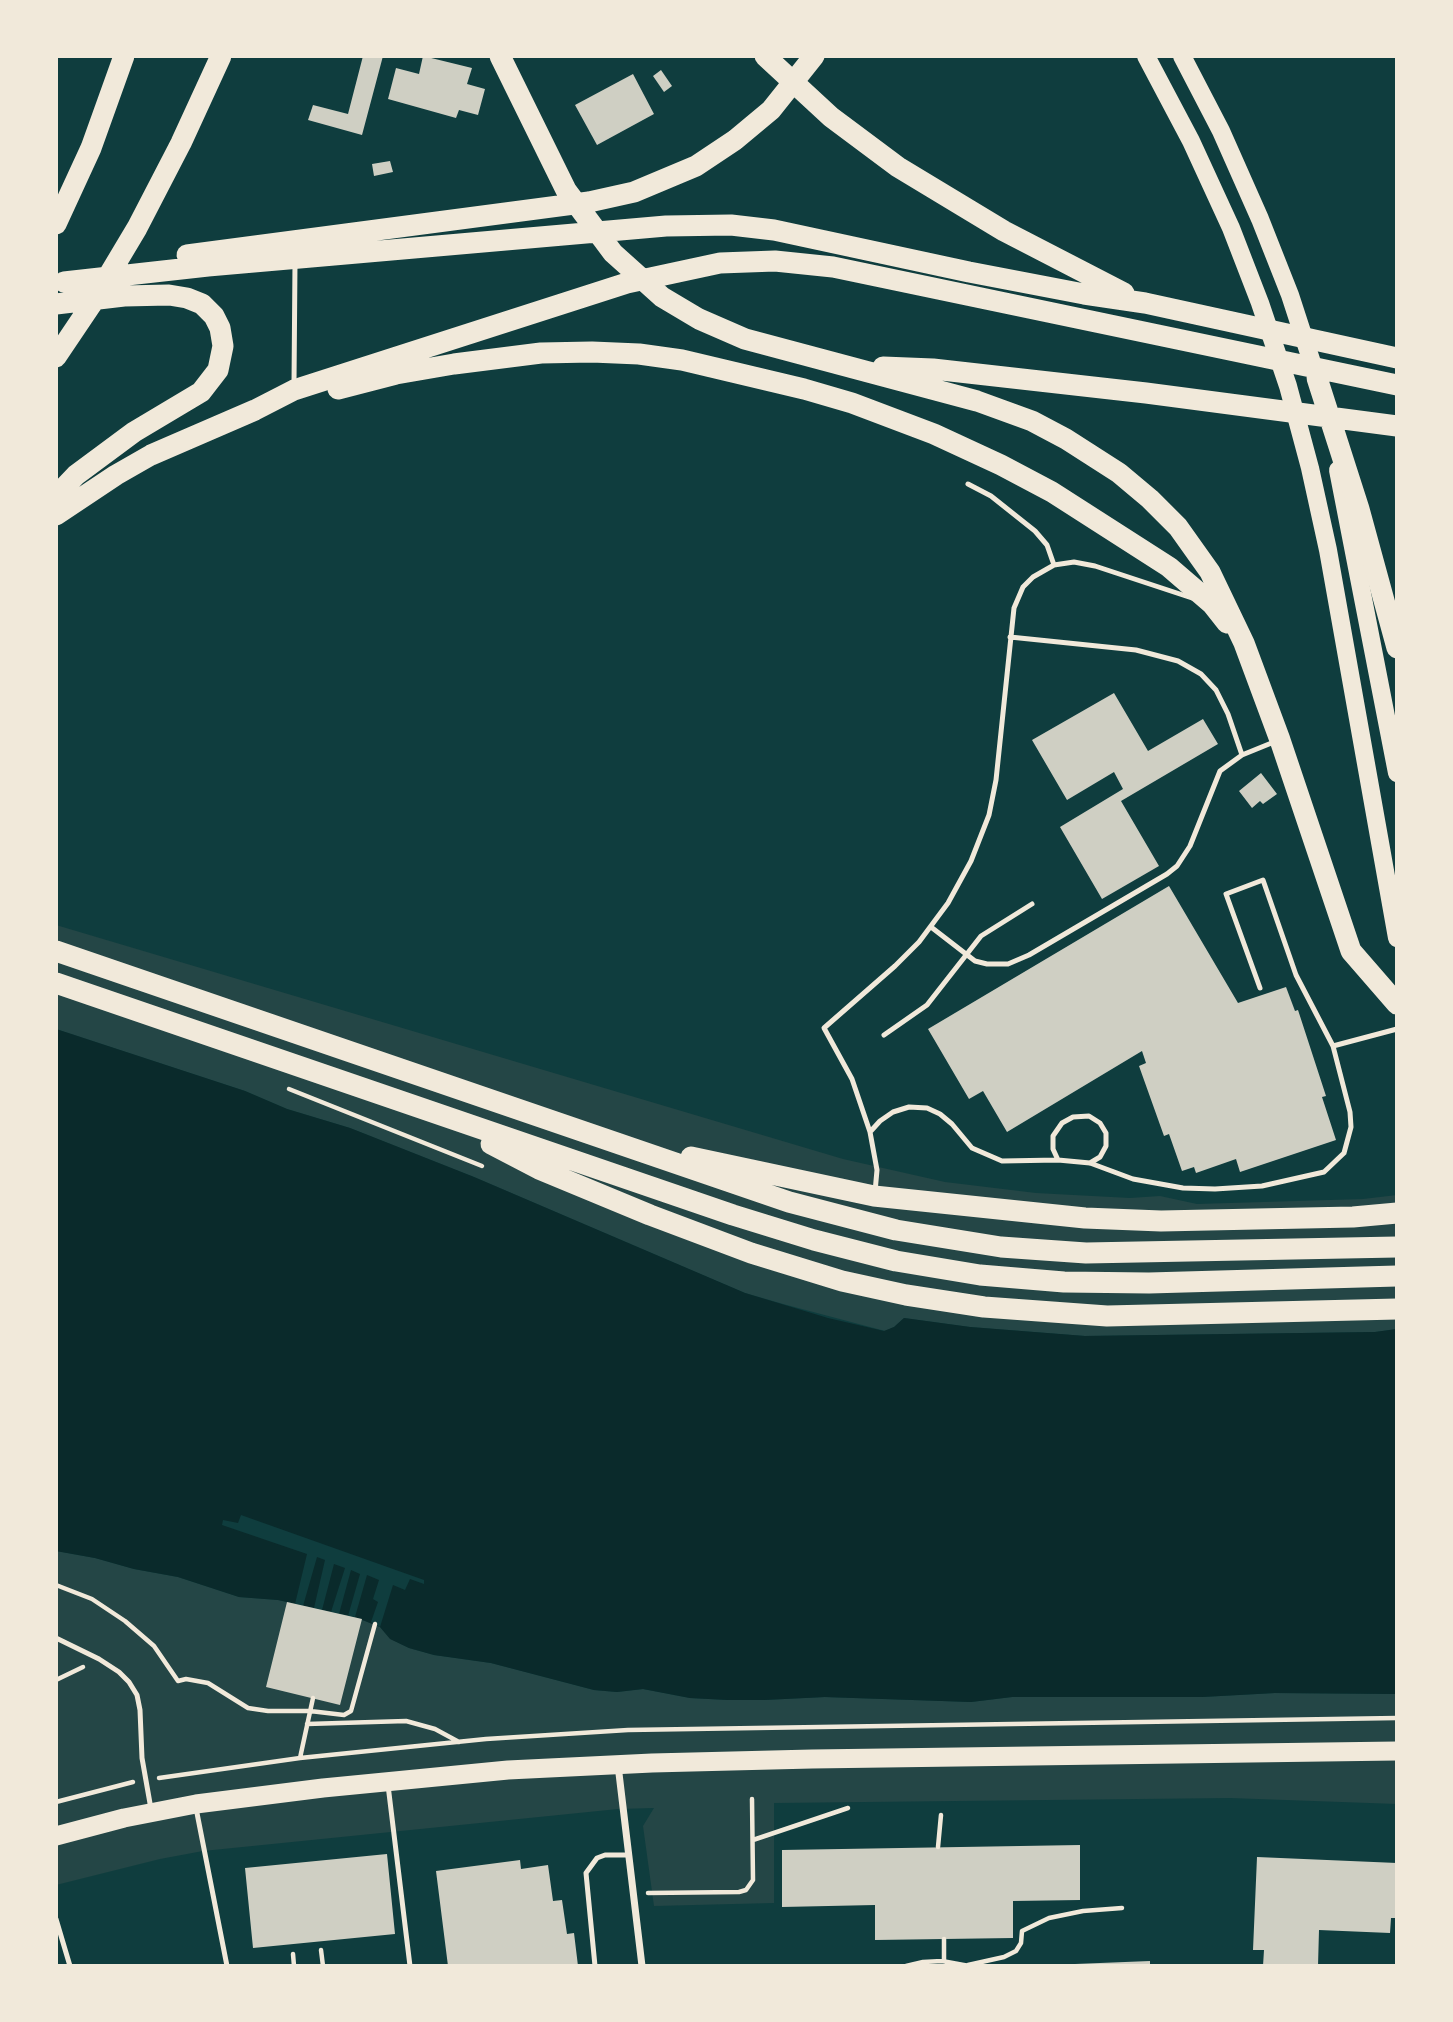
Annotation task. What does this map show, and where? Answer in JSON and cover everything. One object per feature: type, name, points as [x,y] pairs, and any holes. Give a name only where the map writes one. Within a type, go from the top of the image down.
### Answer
[{"type":"highway","points":[[56,224],[91,148],[124,56]]},
{"type":"highway","points":[[56,356],[92,305],[137,228],[181,143],[221,56]]},
{"type":"highway","points":[[500,56],[566,190],[613,253],[662,296],[699,319],[735,335],[1014,413],[1066,439],[1119,473],[1178,527],[1220,590],[1244,643],[1280,740],[1350,951],[1397,1004]]},
{"type":"highway","points":[[765,56],[849,131],[925,185],[1063,263],[1145,303]]},
{"type":"highway","points":[[60,283],[286,253],[621,195],[663,182],[696,166],[735,140],[782,98],[814,56]]},
{"type":"highway","points":[[286,253],[715,224],[774,230],[969,272],[1145,303],[1397,358]]},
{"type":"highway","points":[[56,515],[142,460],[294,390],[638,281],[720,263],[775,261],[854,270],[1397,386]]},
{"type":"highway","points":[[56,304],[107,297],[169,295],[194,300],[214,316],[220,328],[223,346],[221,360],[213,378],[201,392],[134,432],[76,475],[56,496]]},
{"type":"highway","points":[[255,410],[299,401],[396,374],[531,354],[639,354],[710,366],[852,403],[991,460],[1052,492],[1169,567],[1213,606],[1244,643]]},
{"type":"highway","points":[[853,366],[933,369],[1146,393],[1397,426]]},
{"type":"highway","points":[[1317,378],[1352,508],[1397,649]]},
{"type":"highway","points":[[56,951],[623,1146],[829,1214],[896,1230],[987,1246],[1127,1254],[1397,1247]]},
{"type":"highway","points":[[56,983],[774,1228],[855,1251],[939,1269],[1021,1279],[1108,1283],[1397,1276]]},
{"type":"highway","points":[[430,1111],[538,1169],[650,1215],[799,1268],[906,1295],[997,1308],[1094,1315],[1397,1309]]},
{"type":"highway","points":[[623,1146],[728,1164],[874,1196],[1054,1216],[1138,1221],[1353,1217],[1397,1213]]},
{"type":"highway","points":[[56,1836],[151,1812],[196,1804],[387,1781],[508,1770],[1052,1754],[1397,1751]]},
{"type":"main road","points":[[1146,56],[1205,170],[1261,303],[1288,386],[1318,502],[1397,938]]},
{"type":"main road","points":[[1182,56],[1239,170],[1275,257],[1317,378]]},
{"type":"main road","points":[[1352,508],[1397,773]]},
{"type":"street","points":[[618,1765],[642,1966]]},
{"type":"lane","points":[[286,253],[294,390]]},
{"type":"lane","points":[[968,484],[990,496],[1035,531],[1047,545],[1054,565]]},
{"type":"lane","points":[[874,1196],[877,1170],[870,1132],[852,1079],[824,1028],[895,966],[931,927],[964,875],[989,815],[1001,750],[1014,608],[1023,587],[1033,577],[1054,565],[1074,562],[1095,566],[1213,606]]},
{"type":"lane","points":[[1010,637],[1136,650],[1165,656],[1190,667],[1216,690],[1228,714],[1242,755]]},
{"type":"lane","points":[[931,927],[965,954],[987,964],[1017,961],[1177,866],[1190,846],[1220,771],[1242,755],[1280,740]]},
{"type":"lane","points":[[870,1132],[893,1112],[909,1107],[926,1108],[940,1114],[972,1148],[986,1156],[1010,1161],[1058,1160],[1090,1163],[1133,1179],[1183,1188],[1262,1186],[1324,1172],[1344,1153],[1351,1127],[1349,1105],[1333,1046],[1296,975],[1263,880],[1226,894],[1260,988]]},
{"type":"lane","points":[[884,1035],[927,1005],[965,954],[986,932],[1032,904]]},
{"type":"lane","points":[[1333,1046],[1397,1029]]},
{"type":"lane","points":[[1058,1160],[1053,1149],[1053,1136],[1057,1129],[1073,1117],[1089,1116],[1100,1123],[1106,1133],[1106,1146],[1100,1157],[1090,1163]]},
{"type":"lane","points":[[56,1638],[99,1659],[129,1682],[137,1695],[142,1758],[151,1812]]},
{"type":"lane","points":[[387,1781],[410,1966]]},
{"type":"lane","points":[[196,1804],[227,1966]]},
{"type":"lane","points":[[595,1966],[586,1873],[597,1858],[605,1855],[628,1855]]},
{"type":"lane","points":[[56,1919],[70,1966]]},
{"type":"path","points":[[56,1586],[92,1599],[125,1621],[155,1646],[178,1681],[186,1679],[208,1683],[248,1708],[271,1711],[310,1711],[344,1715],[351,1711],[375,1624]]},
{"type":"path","points":[[56,1680],[99,1659]]},
{"type":"path","points":[[300,1758],[313,1698]]},
{"type":"path","points":[[307,1724],[405,1721],[435,1729],[459,1742]]},
{"type":"path","points":[[647,1893],[746,1890],[752,1880],[752,1799]]},
{"type":"path","points":[[753,1840],[848,1808]]},
{"type":"path","points":[[938,1847],[941,1815]]},
{"type":"path","points":[[906,1966],[944,1961],[969,1966],[1004,1957],[1016,1951],[1021,1942],[1022,1931],[1049,1918],[1083,1911],[1122,1908]]},
{"type":"path","points":[[944,1939],[944,1961]]},
{"type":"path","points":[[321,1950],[323,1966]]},
{"type":"path","points":[[293,1954],[294,1966]]},
{"type":"shaded area","points":[[56,925],[843,1159],[945,1182],[1036,1193],[1130,1198],[1160,1196],[1197,1204],[1363,1199],[1397,1195],[1397,1329],[1375,1332],[1085,1336],[970,1327],[904,1318],[885,1331],[745,1293],[474,1177],[350,1128],[56,1029]]},
{"type":"shaded area","points":[[56,1029],[350,1128],[474,1177],[745,1293],[828,1318],[884,1331],[904,1318],[970,1327],[1085,1336],[1375,1332],[1397,1329],[1397,1694],[1012,1697],[971,1702],[825,1697],[728,1700],[690,1698],[643,1689],[617,1692],[594,1690],[491,1663],[434,1655],[409,1648],[390,1639],[380,1627],[355,1617],[278,1600],[239,1597],[178,1577],[56,1551]]},
{"type":"shaded area","points":[[56,1551],[178,1577],[239,1597],[278,1600],[355,1617],[380,1627],[391,1639],[409,1648],[434,1655],[491,1663],[594,1690],[617,1692],[643,1689],[690,1698],[728,1700],[825,1697],[971,1702],[1012,1697],[1397,1694],[1397,1804],[1230,1798],[774,1803],[774,1903],[654,1906],[643,1826],[654,1808],[618,1809],[203,1851],[56,1885]]},
{"type":"pier","points":[[241,1515],[424,1580],[424,1584],[410,1579],[405,1590],[393,1585],[380,1627],[371,1622],[378,1602],[373,1599],[379,1580],[367,1575],[355,1617],[348,1616],[360,1574],[351,1570],[339,1614],[331,1612],[345,1568],[334,1564],[322,1610],[314,1608],[325,1560],[317,1557],[303,1606],[295,1604],[307,1554],[222,1525],[223,1520],[238,1523]]},
{"type":"building","points":[[363,56],[383,56],[362,135],[308,120],[313,105],[348,114]]},
{"type":"building","points":[[423,56],[472,68],[467,84],[485,89],[478,115],[459,110],[456,118],[388,99],[396,68],[419,74]]},
{"type":"building","points":[[661,70],[672,86],[664,92],[653,76]]},
{"type":"building","points":[[633,74],[654,114],[597,145],[575,105]]},
{"type":"building","points":[[390,161],[393,172],[374,176],[372,164]]},
{"type":"building","points":[[1114,693],[1148,751],[1203,719],[1218,744],[1121,801],[1159,866],[1102,899],[1060,827],[1123,789],[1114,772],[1067,800],[1032,740]]},
{"type":"building","points":[[1261,773],[1277,794],[1263,804],[1260,801],[1252,808],[1239,791]]},
{"type":"building","points":[[1169,886],[1238,1003],[1286,987],[1295,1011],[1298,1010],[1326,1096],[1322,1097],[1336,1140],[1240,1172],[1236,1159],[1196,1173],[1194,1167],[1182,1171],[1169,1134],[1164,1136],[1139,1066],[1146,1063],[1142,1051],[1007,1132],[983,1091],[969,1099],[928,1029]]},
{"type":"building","points":[[287,1602],[362,1619],[340,1705],[266,1687]]},
{"type":"building","points":[[1080,1845],[1080,1900],[1013,1901],[1013,1938],[875,1940],[875,1905],[782,1907],[782,1850]]},
{"type":"building","points":[[387,1854],[395,1934],[253,1948],[245,1868]]},
{"type":"building","points":[[1257,1857],[1397,1863],[1397,1918],[1391,1918],[1390,1933],[1319,1930],[1318,1966],[1263,1966],[1264,1950],[1253,1950]]},
{"type":"building","points":[[520,1860],[521,1869],[548,1865],[553,1901],[562,1900],[567,1934],[574,1933],[578,1966],[448,1966],[436,1871]]},
{"type":"building","points":[[1150,1961],[1150,1966],[1075,1966],[1075,1964]]}]
